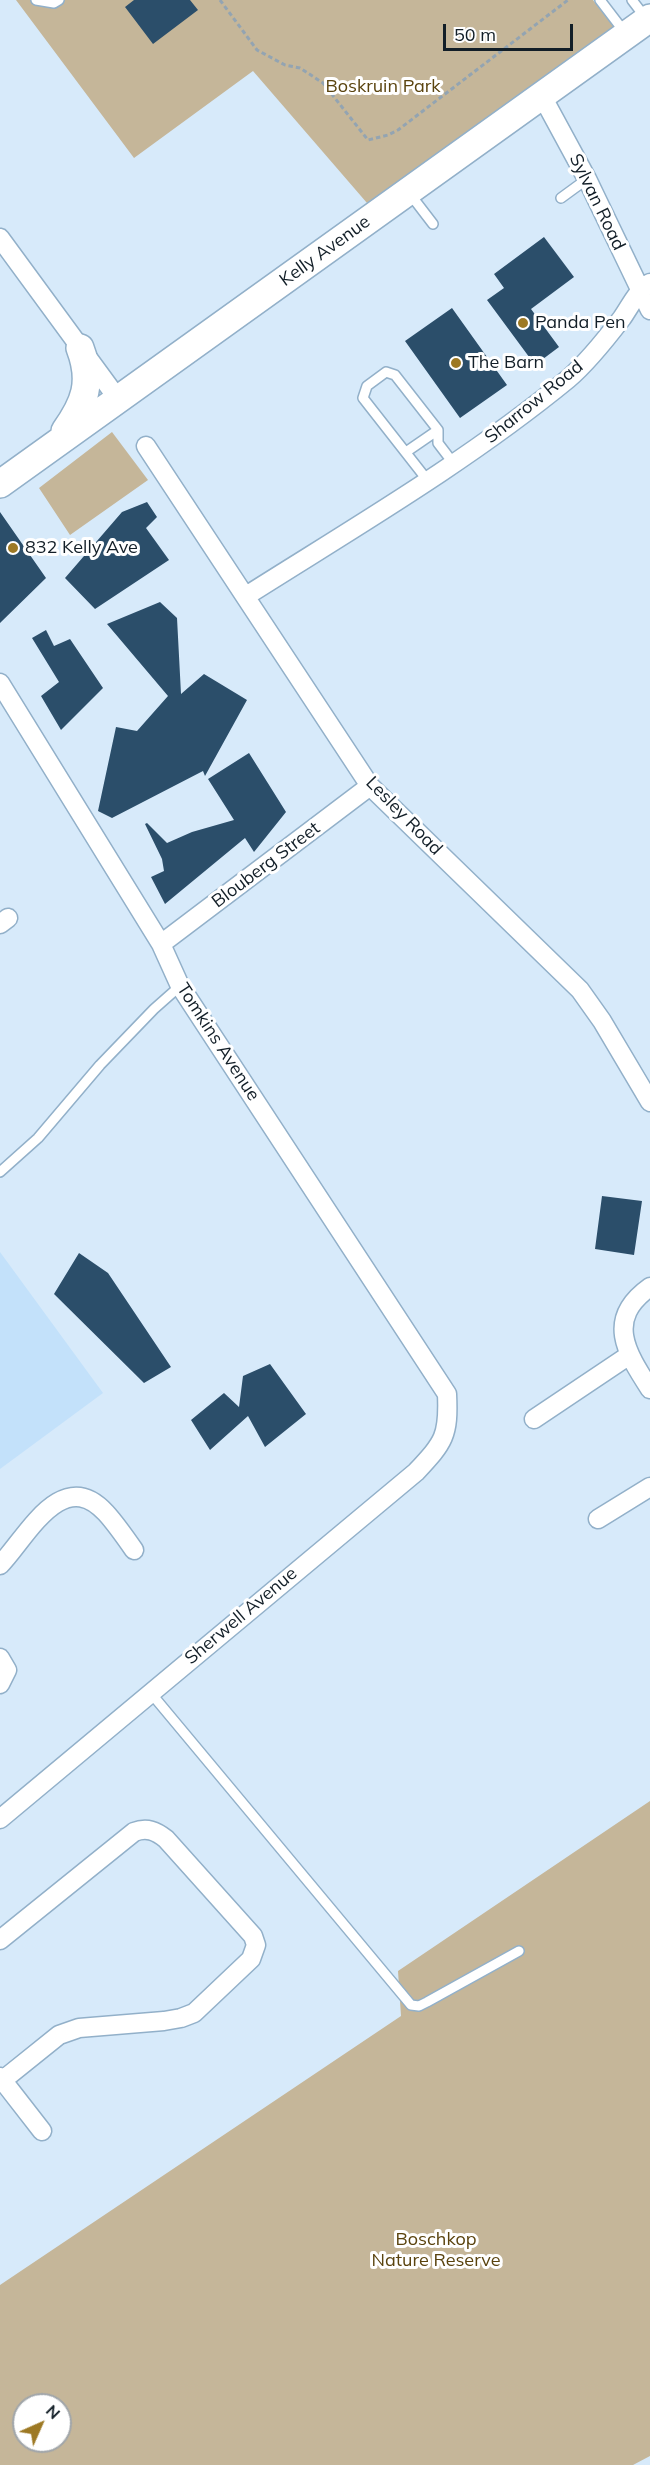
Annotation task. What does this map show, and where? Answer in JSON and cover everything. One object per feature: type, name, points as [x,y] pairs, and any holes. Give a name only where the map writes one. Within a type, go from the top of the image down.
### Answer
[{"type":"street","name":"Kelly Avenue","points":[[0,484],[542,96],[639,18]]},
{"type":"street","name":"Sylvan Road","points":[[542,96],[645,286],[650,310]]},
{"type":"street","points":[[0,237],[118,399]]},
{"type":"street","name":"Sharrow Road","points":[[246,596],[454,464],[570,377],[605,341],[645,286]]},
{"type":"street","points":[[57,442],[75,418],[83,401],[87,382],[87,365],[80,348]]},
{"type":"street","name":"Lesley Road","points":[[146,446],[370,786],[580,990],[650,1102]]},
{"type":"street","name":"Tomkins Avenue","points":[[0,683],[161,944],[180,986],[447,1394]]},
{"type":"street","name":"Blouberg Street","points":[[161,944],[370,786]]},
{"type":"street","points":[[650,1287],[630,1304],[623,1318],[623,1334],[628,1356],[650,1389]]},
{"type":"street","points":[[534,1419],[628,1356]]},
{"type":"street","name":"Sherwell Avenue","points":[[0,1819],[416,1472],[432,1454],[447,1431],[447,1394]]},
{"type":"street","points":[[598,1520],[650,1487]]},
{"type":"street","points":[[0,1565],[51,1506],[75,1496],[89,1500],[105,1511],[134,1550]]},
{"type":"street","points":[[0,1658],[7,1670],[0,1684]]},
{"type":"street","points":[[0,1940],[135,1832],[142,1829],[158,1832],[166,1839],[253,1936],[256,1945],[251,1959],[194,2013],[164,2021],[115,2024],[67,2032],[59,2035],[1,2078],[42,2131]]},
{"type":"lane","points":[[36,0],[54,3],[59,0]]},
{"type":"lane","points":[[600,0],[639,18]]},
{"type":"lane","points":[[561,198],[587,179]]},
{"type":"lane","points":[[408,192],[433,224]]},
{"type":"lane","points":[[428,480],[363,398],[367,386],[387,372],[390,372],[438,430],[438,443],[454,464]]},
{"type":"lane","points":[[409,456],[438,430]]},
{"type":"lane","points":[[0,1172],[38,1138],[100,1065],[154,1009],[180,986]]},
{"type":"lane","points":[[150,1692],[411,2005],[419,2006],[519,1951]]},
{"type":"path","points":[[220,0],[257,50],[285,65],[300,68],[323,83],[368,140],[398,130],[568,0]]},
{"type":"shaded area","points":[[0,1252],[103,1393],[0,1469]]},
{"type":"green space","name":"Boskruin Park","points":[[16,0],[593,0],[617,31],[367,203],[253,71],[134,158]]},
{"type":"green space","points":[[112,432],[148,480],[70,535],[39,488]]},
{"type":"green space","name":"Boschkop Nature Reserve","points":[[650,1801],[650,2456],[633,2465],[0,2465],[0,2285],[401,2016],[398,1971]]},
{"type":"building","points":[[134,0],[190,0],[198,10],[153,44],[125,7]]},
{"type":"building","name":"Panda Pen","points":[[544,237],[574,277],[531,309],[559,347],[535,365],[487,300],[504,288],[494,274]]},
{"type":"building","name":"The Barn","points":[[452,308],[507,385],[460,418],[405,341]]},
{"type":"building","points":[[147,502],[157,517],[146,528],[169,560],[95,609],[65,578],[122,512]]},
{"type":"building","name":"832 Kelly Ave","points":[[0,512],[46,578],[0,623]]},
{"type":"building","points":[[160,602],[177,618],[181,694],[204,674],[247,700],[205,776],[203,771],[112,818],[98,811],[116,727],[137,731],[168,696],[107,624]]},
{"type":"building","points":[[46,630],[54,646],[70,639],[103,688],[61,730],[41,696],[59,682],[32,638]]},
{"type":"building","points":[[249,753],[286,812],[254,852],[245,838],[165,904],[151,877],[164,871],[162,859],[145,824],[147,823],[167,843],[192,832],[234,820],[208,779]]},
{"type":"building","points":[[602,1196],[642,1201],[634,1255],[595,1249]]},
{"type":"building","points":[[79,1253],[108,1273],[171,1367],[144,1383],[54,1294]]},
{"type":"building","points":[[270,1364],[306,1414],[265,1447],[248,1416],[210,1450],[191,1420],[224,1393],[239,1407],[243,1376]]},
{"type":"place","name":"Panda Pen","points":[[523,323]]},
{"type":"place","name":"The Barn","points":[[456,363]]},
{"type":"place","name":"832 Kelly Ave","points":[[13,548]]}]
